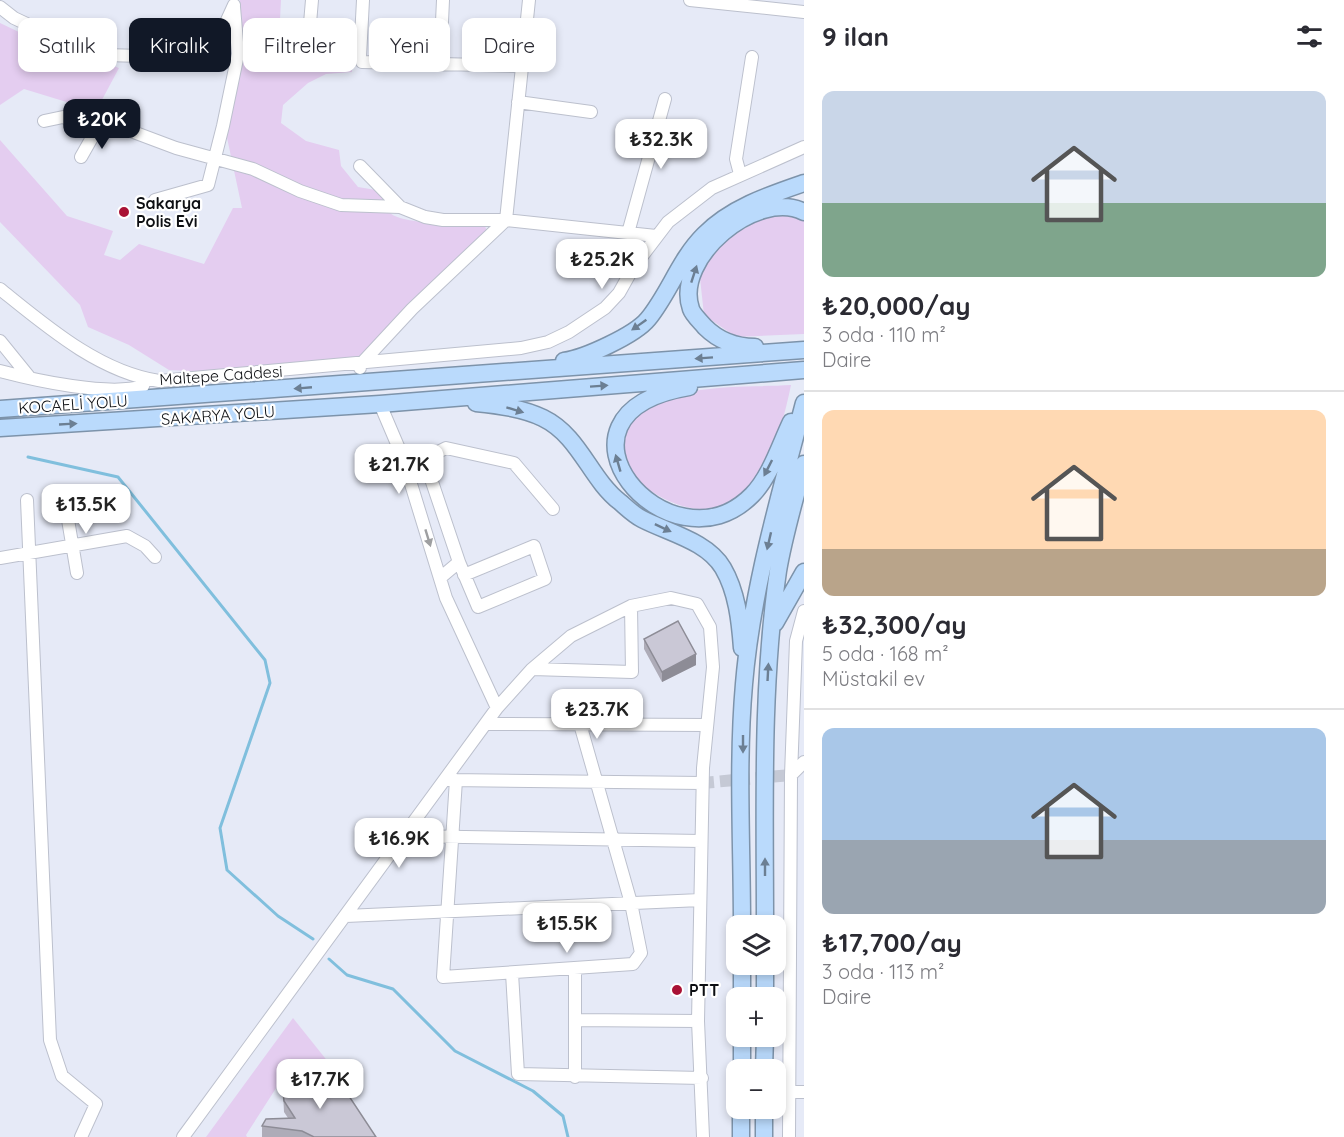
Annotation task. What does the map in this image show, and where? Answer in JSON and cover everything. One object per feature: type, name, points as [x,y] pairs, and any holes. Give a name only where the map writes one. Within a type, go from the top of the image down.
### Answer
[{"type":"highway","points":[[361,384],[568,361],[604,348],[647,321],[685,255],[705,233],[732,212],[804,183]]},
{"type":"highway","points":[[804,212],[796,208],[772,207],[738,222],[701,255],[689,290],[691,310],[715,336],[742,347],[804,350]]},
{"type":"highway","points":[[361,384],[804,350]]},
{"type":"highway","points":[[436,399],[804,370]]},
{"type":"highway","points":[[770,373],[676,389],[634,408],[620,427],[616,438],[615,450],[621,473],[645,498],[673,513],[702,519],[729,511],[758,489],[804,398]]},
{"type":"highway","name":"KOCAELİ YOLU","points":[[0,409],[361,384]]},
{"type":"highway","points":[[436,399],[502,406],[544,419],[575,443],[613,497],[640,518],[708,550],[723,567],[740,619],[744,685],[742,915]]},
{"type":"highway","name":"SAKARYA YOLU","points":[[0,428],[436,399]]},
{"type":"highway","points":[[744,685],[761,577],[804,403]]},
{"type":"highway","points":[[765,915],[766,719],[770,631],[779,568],[804,464]]},
{"type":"highway","points":[[770,631],[804,572]]},
{"type":"highway","points":[[741,1119],[741,1137]]},
{"type":"highway","points":[[764,1119],[764,1137]]},
{"type":"street","points":[[310,18],[312,0]]},
{"type":"street","points":[[363,0],[360,57],[362,62],[369,62]]},
{"type":"street","points":[[442,18],[443,0]]},
{"type":"street","points":[[527,18],[529,0]]},
{"type":"street","points":[[690,0],[804,12]]},
{"type":"street","points":[[0,7],[14,18],[67,44],[105,55],[142,56],[190,47],[215,34],[223,29],[234,3]]},
{"type":"street","points":[[155,200],[208,185],[238,54],[234,3]]},
{"type":"street","points":[[740,174],[736,159],[752,57]]},
{"type":"street","points":[[361,384],[360,365],[412,309],[506,220],[521,72]]},
{"type":"street","points":[[628,233],[665,99]]},
{"type":"street","points":[[518,102],[591,112]]},
{"type":"street","points":[[44,121],[63,117],[90,128],[112,124],[177,148],[253,169],[300,191],[341,204],[400,207],[425,217],[443,220],[506,220],[656,236]]},
{"type":"street","points":[[81,157],[98,127]]},
{"type":"street","name":"Maltepe Caddesi","points":[[0,289],[75,345],[115,368],[145,379],[159,381],[501,351],[548,342],[569,332],[605,308],[619,293],[633,268],[668,222],[705,194],[740,174],[767,166],[804,147]]},
{"type":"street","points":[[360,166],[400,207]]},
{"type":"street","points":[[0,341],[30,378]]},
{"type":"street","points":[[0,371],[30,378],[106,389],[134,389],[143,386],[145,379]]},
{"type":"street","points":[[380,404],[403,458],[446,598],[497,708]]},
{"type":"street","points":[[464,575],[534,546],[545,579],[478,607],[464,575],[459,562],[430,476],[434,454],[446,448],[514,463],[553,509]]},
{"type":"street","points":[[27,500],[27,553],[50,1040],[62,1076],[96,1104],[81,1137]]},
{"type":"street","points":[[65,502],[77,573]]},
{"type":"street","points":[[0,558],[127,536],[145,546],[155,557]]},
{"type":"street","points":[[440,578],[459,562]]},
{"type":"street","points":[[183,1137],[404,836],[451,780],[497,708],[532,669],[571,636],[631,606],[671,598],[697,604],[710,627],[713,657],[702,783],[698,1022],[703,1137]]},
{"type":"street","points":[[532,669],[632,672],[631,606]]},
{"type":"street","points":[[789,1137],[791,775],[796,641],[804,611]]},
{"type":"street","points":[[486,724],[707,725]]},
{"type":"street","points":[[451,780],[452,837],[443,977],[633,964],[641,953],[630,903],[580,724]]},
{"type":"street","points":[[791,775],[804,762]]},
{"type":"street","points":[[451,780],[702,783]]},
{"type":"street","points":[[404,836],[701,841]]},
{"type":"street","points":[[346,916],[700,900]]},
{"type":"street","points":[[790,948],[804,948]]},
{"type":"street","points":[[575,968],[575,1077]]},
{"type":"street","points":[[512,973],[518,1074],[702,1078]]},
{"type":"street","points":[[790,1018],[804,1017]]},
{"type":"street","points":[[575,1020],[698,1022]]},
{"type":"street","points":[[789,1092],[804,1092]]},
{"type":"shaded area","points":[[240,0],[281,0],[280,18],[243,18],[243,72],[352,72],[326,74],[308,83],[283,105],[281,123],[306,141],[339,150],[341,166],[358,187],[382,191],[385,208],[390,213],[410,220],[446,226],[467,226],[471,222],[482,222],[487,230],[356,359],[212,372],[169,370],[129,345],[88,327],[80,305],[0,222],[0,140],[67,216],[113,231],[104,255],[120,260],[139,244],[204,264],[233,208],[242,208],[226,133],[241,40]]},
{"type":"shaded area","points":[[0,23],[18,32],[18,72],[117,72],[96,111],[24,89],[0,105]]},
{"type":"shaded area","points":[[792,215],[804,221],[804,334],[736,337],[704,315],[700,278],[713,252],[740,231],[763,218]]},
{"type":"shaded area","points":[[791,385],[778,435],[756,480],[740,497],[721,507],[697,509],[669,501],[641,484],[627,468],[620,444],[632,419],[647,407],[665,398],[707,389]]},
{"type":"shaded area","points":[[293,1018],[329,1063],[280,1082],[246,1135],[247,1137],[206,1137]]},
{"type":"building","points":[[678,621],[696,654],[662,672],[644,639]]},
{"type":"building","points":[[310,1064],[324,1087],[328,1086],[335,1096],[345,1090],[376,1137],[314,1137],[302,1131],[262,1126],[266,1119],[295,1118],[284,1101],[283,1092],[288,1081],[296,1075],[307,1074]]},
{"type":"waterway","points":[[28,457],[118,477],[265,660],[270,683],[220,828],[227,870],[278,916],[313,939]]},
{"type":"waterway","points":[[329,959],[347,975],[393,989],[455,1051],[533,1091],[563,1116],[568,1137]]},
{"type":"tunnel","points":[[702,783],[791,775]]},
{"type":"place","name":"Sakarya Polis Evi","points":[[124,212]]},
{"type":"place","name":"PTT","points":[[677,990]]}]
